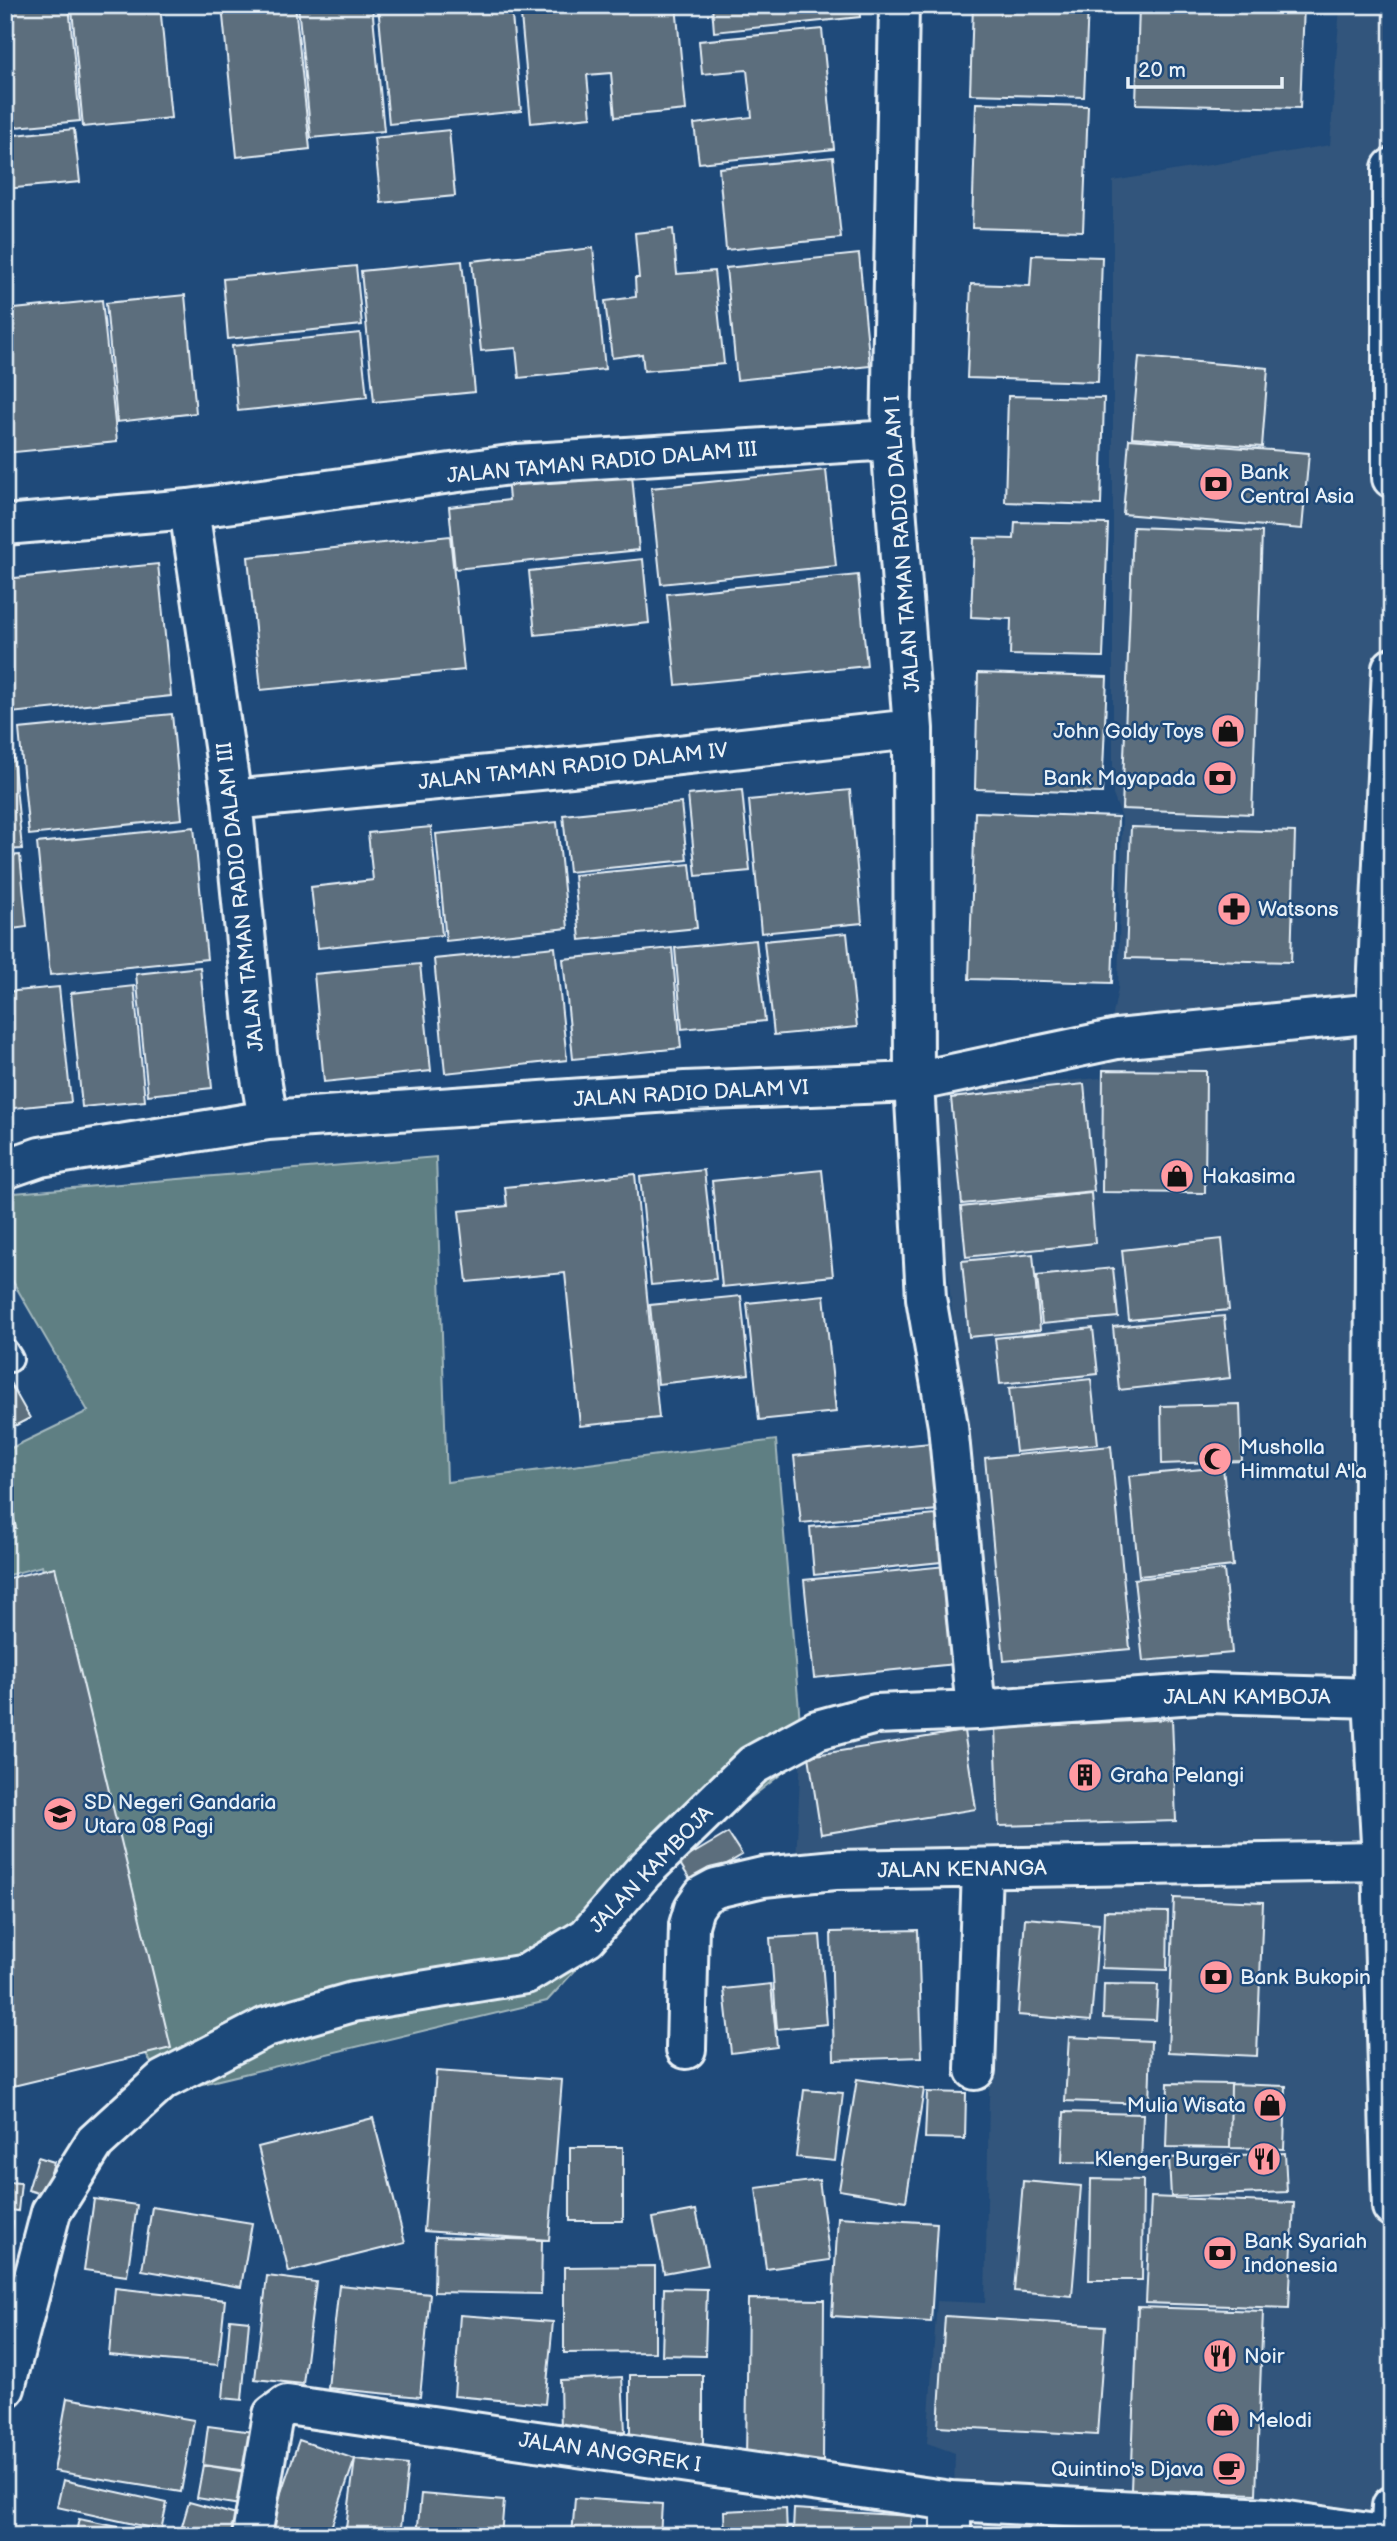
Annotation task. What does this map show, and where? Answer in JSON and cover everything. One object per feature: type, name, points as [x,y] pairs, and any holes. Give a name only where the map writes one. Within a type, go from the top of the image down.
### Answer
[{"type":"street","name":"JALAN TAMAN RADIO DALAM I","points":[[899,5],[891,440],[914,729],[914,1082],[926,1298],[948,1426],[976,1710]]},
{"type":"street","points":[[1392,168],[1392,478]]},
{"type":"street","name":"JALAN TAMAN RADIO DALAM III","points":[[5,525],[189,509],[517,464],[891,440]]},
{"type":"street","name":"JALAN TAMAN RADIO DALAM III","points":[[189,509],[232,800],[257,1054],[268,1119]]},
{"type":"street","points":[[1392,668],[1376,1013],[1383,1558],[1373,1698],[1382,1861],[1392,2207]]},
{"type":"street","name":"JALAN TAMAN RADIO DALAM IV","points":[[232,800],[584,766],[914,729]]},
{"type":"street","name":"JALAN RADIO DALAM VI","points":[[5,1169],[40,1157],[268,1119],[685,1091],[914,1082],[1117,1039],[1376,1013]]},
{"type":"street","name":"JALAN KAMBOJA","points":[[6,2378],[51,2212],[95,2142],[163,2080],[279,2024],[353,2002],[526,1974],[587,1937],[643,1872],[753,1765],[817,1730],[876,1714],[976,1710],[1208,1693],[1373,1698]]},
{"type":"street","name":"JALAN KENANGA","points":[[686,2049],[690,1925],[694,1908],[703,1895],[726,1885],[763,1877],[835,1870],[1382,1861]]},
{"type":"street","points":[[975,2070],[982,1869]]},
{"type":"street","name":"JALAN ANGGREK I","points":[[252,2536],[273,2415],[287,2405],[951,2519],[1267,2518],[1390,2536]]},
{"type":"street","points":[[1390,2536],[1392,2506]]},
{"type":"shaded area","points":[[1340,5],[1392,5],[1392,2536],[953,2536],[955,2453],[927,2443],[937,2301],[985,2303],[993,1892],[795,1885],[802,1730],[986,1715],[965,1443],[930,1092],[1101,1078],[1118,988],[1122,818],[1113,795],[1113,181],[1330,145]]},
{"type":"green space","points":[[436,1157],[447,1482],[776,1440],[803,1757],[690,1845],[547,2001],[169,2092],[143,2049],[42,1566],[5,1576],[5,1451],[88,1411],[5,1268],[5,1201],[14,1193]]},
{"type":"building","points":[[5,5],[69,5],[80,121],[5,128]]},
{"type":"building","points":[[104,5],[160,5],[171,118],[83,127],[72,9]]},
{"type":"building","points":[[295,5],[310,149],[237,157],[222,6]]},
{"type":"building","points":[[298,5],[372,5],[384,131],[311,138]]},
{"type":"building","points":[[378,5],[511,5],[521,111],[389,124]]},
{"type":"building","points":[[520,5],[676,5],[686,110],[615,117],[611,73],[587,75],[591,117],[531,123]]},
{"type":"building","points":[[712,5],[859,5],[860,17],[714,32]]},
{"type":"building","points":[[973,5],[1088,5],[1084,97],[970,94]]},
{"type":"building","points":[[1139,5],[1304,5],[1300,108],[1136,104]]},
{"type":"building","points":[[822,29],[834,149],[699,163],[694,124],[752,117],[747,70],[702,74],[699,41]]},
{"type":"building","points":[[976,103],[1088,106],[1083,231],[972,228]]},
{"type":"building","points":[[74,129],[80,182],[5,189],[5,136]]},
{"type":"building","points":[[449,130],[455,196],[381,203],[374,138]]},
{"type":"building","points":[[833,157],[841,238],[726,250],[719,168]]},
{"type":"building","points":[[673,229],[677,274],[714,271],[724,364],[644,371],[642,354],[612,358],[605,301],[636,297],[635,278],[639,278],[635,233]]},
{"type":"building","points":[[593,248],[605,369],[519,378],[516,348],[481,351],[472,261]]},
{"type":"building","points":[[859,254],[870,366],[737,380],[726,268]]},
{"type":"building","points":[[1032,255],[1102,257],[1098,382],[967,378],[971,284],[1030,286]]},
{"type":"building","points":[[462,261],[475,392],[374,402],[361,271]]},
{"type":"building","points":[[356,266],[362,325],[228,339],[223,279]]},
{"type":"building","points":[[185,295],[196,413],[117,422],[106,303]]},
{"type":"building","points":[[102,300],[117,442],[5,453],[5,310]]},
{"type":"building","points":[[360,333],[367,397],[238,411],[232,346]]},
{"type":"building","points":[[1139,357],[1268,368],[1262,447],[1132,437]]},
{"type":"building","points":[[1008,396],[1104,398],[1101,505],[1005,502]]},
{"type":"building","name":"Bank Central Asia","points":[[1129,439],[1309,453],[1302,529],[1123,514]]},
{"type":"building","points":[[631,464],[639,550],[455,569],[449,507],[509,500],[507,477]]},
{"type":"building","points":[[826,470],[836,566],[661,584],[651,488]]},
{"type":"building","points":[[1015,522],[1108,524],[1103,657],[1010,655],[1011,619],[971,617],[974,538],[1014,539]]},
{"type":"building","points":[[1133,527],[1262,532],[1252,814],[1122,809]]},
{"type":"building","points":[[450,536],[464,670],[261,690],[248,557]]},
{"type":"building","points":[[643,559],[649,623],[535,635],[529,571]]},
{"type":"building","points":[[158,564],[171,696],[11,713],[5,659],[5,579]]},
{"type":"building","points":[[858,575],[867,666],[676,685],[667,594]]},
{"type":"building","points":[[978,673],[1107,677],[1102,793],[975,789]]},
{"type":"building","points":[[172,714],[182,819],[29,835],[19,729]]},
{"type":"building","points":[[5,734],[11,734],[22,849],[5,850]]},
{"type":"building","points":[[742,790],[750,871],[696,876],[688,795]]},
{"type":"building","points":[[850,790],[862,923],[761,933],[749,800]]},
{"type":"building","points":[[681,803],[687,860],[569,872],[563,815]]},
{"type":"building","points":[[975,812],[1118,817],[1112,983],[969,979]]},
{"type":"building","points":[[557,822],[568,928],[446,941],[436,834]]},
{"type":"building","points":[[194,827],[207,959],[50,975],[37,843]]},
{"type":"building","points":[[431,827],[442,935],[318,948],[311,887],[373,880],[368,833]]},
{"type":"building","points":[[1131,827],[1295,832],[1291,962],[1126,958]]},
{"type":"building","points":[[20,855],[27,927],[5,930],[5,856]]},
{"type":"building","points":[[690,864],[697,928],[580,940],[574,875]]},
{"type":"building","points":[[847,933],[857,1027],[774,1035],[764,941]]},
{"type":"building","points":[[756,940],[765,1021],[682,1029],[675,948]]},
{"type":"building","points":[[555,947],[567,1060],[445,1073],[434,959]]},
{"type":"building","points":[[672,948],[681,1048],[573,1059],[563,959]]},
{"type":"building","points":[[420,964],[431,1071],[324,1082],[314,974]]},
{"type":"building","points":[[200,967],[212,1088],[148,1095],[136,974]]},
{"type":"building","points":[[134,986],[145,1101],[82,1107],[71,993]]},
{"type":"building","points":[[59,987],[71,1102],[5,1109],[5,992]]},
{"type":"building","points":[[1103,1070],[1206,1071],[1205,1193],[1102,1192]]},
{"type":"building","points":[[1084,1084],[1094,1191],[962,1204],[951,1098]]},
{"type":"building","points":[[704,1170],[716,1279],[651,1285],[640,1177]]},
{"type":"building","points":[[822,1170],[833,1276],[722,1287],[712,1181]]},
{"type":"building","points":[[635,1174],[659,1418],[580,1426],[565,1273],[467,1282],[459,1211],[507,1206],[505,1187]]},
{"type":"building","points":[[1091,1193],[1095,1243],[966,1257],[961,1207]]},
{"type":"building","points":[[1222,1239],[1229,1310],[1129,1320],[1122,1250]]},
{"type":"building","points":[[1033,1254],[1040,1330],[969,1337],[962,1261]]},
{"type":"building","points":[[1113,1268],[1118,1317],[1042,1324],[1037,1276]]},
{"type":"building","points":[[824,1295],[836,1412],[759,1420],[747,1303]]},
{"type":"building","points":[[741,1296],[749,1374],[658,1384],[650,1305]]},
{"type":"building","points":[[1224,1316],[1230,1378],[1119,1390],[1113,1327]]},
{"type":"building","points":[[1093,1328],[1098,1374],[1000,1384],[995,1338]]},
{"type":"building","points":[[5,1374],[30,1418],[5,1431]]},
{"type":"building","points":[[1091,1379],[1098,1444],[1016,1452],[1009,1388]]},
{"type":"building","points":[[1240,1404],[1242,1461],[1162,1464],[1161,1406]]},
{"type":"building","points":[[941,1442],[948,1509],[801,1523],[794,1456]]},
{"type":"building","points":[[1111,1446],[1130,1649],[1004,1661],[985,1458]]},
{"type":"building","points":[[1223,1467],[1233,1566],[1139,1576],[1129,1476]]},
{"type":"building","points":[[7,1491],[16,1528],[5,1530],[5,1492]]},
{"type":"building","points":[[936,1515],[941,1562],[814,1575],[810,1527]]},
{"type":"building","points":[[946,1566],[955,1664],[814,1678],[804,1580]]},
{"type":"building","name":"SD Negeri Gandaria Utara 08 Pagi","points":[[55,1567],[171,2048],[5,2088],[5,1579]]},
{"type":"building","points":[[1224,1570],[1232,1653],[1143,1661],[1134,1579]]},
{"type":"building","name":"Graha Pelangi","points":[[1172,1719],[1176,1821],[999,1826],[995,1728]]},
{"type":"building","points":[[964,1731],[976,1809],[821,1834],[809,1756]]},
{"type":"building","points":[[728,1833],[742,1855],[693,1884],[679,1862]]},
{"type":"building","name":"Bank Bukopin","points":[[1174,1898],[1263,1902],[1257,2056],[1168,2052]]},
{"type":"building","points":[[1104,1911],[1168,1912],[1167,1970],[1102,1968]]},
{"type":"building","points":[[1025,1918],[1099,1924],[1091,2021],[1018,2015]]},
{"type":"building","points":[[918,1930],[922,2057],[834,2060],[831,1932]]},
{"type":"building","points":[[820,1935],[827,2024],[777,2029],[770,1938]]},
{"type":"building","points":[[771,1984],[777,2047],[731,2053],[724,1989]]},
{"type":"building","points":[[1104,1984],[1158,1985],[1156,2020],[1103,2018]]},
{"type":"building","points":[[1069,2037],[1151,2041],[1149,2104],[1065,2101]]},
{"type":"building","points":[[436,2071],[562,2080],[549,2240],[424,2231]]},
{"type":"building","points":[[857,2079],[924,2089],[906,2201],[839,2190]]},
{"type":"building","points":[[1168,2083],[1231,2084],[1230,2148],[1166,2147]]},
{"type":"building","points":[[1231,2084],[1286,2086],[1284,2149],[1230,2148]]},
{"type":"building","points":[[804,2090],[843,2093],[835,2161],[796,2157]]},
{"type":"building","points":[[927,2092],[966,2093],[965,2139],[925,2138]]},
{"type":"building","points":[[1064,2112],[1143,2114],[1141,2164],[1062,2162]]},
{"type":"building","points":[[373,2118],[405,2243],[289,2272],[258,2147]]},
{"type":"building","points":[[570,2147],[623,2147],[623,2221],[570,2221]]},
{"type":"building","points":[[1285,2153],[1287,2192],[1171,2197],[1169,2158]]},
{"type":"building","points":[[38,2157],[54,2162],[45,2195],[28,2190]]},
{"type":"building","points":[[1091,2179],[1143,2180],[1142,2280],[1089,2280]]},
{"type":"building","points":[[819,2180],[830,2260],[766,2269],[756,2188]]},
{"type":"building","points":[[1023,2181],[1081,2186],[1072,2296],[1014,2291]]},
{"type":"building","points":[[5,2182],[21,2183],[18,2211],[5,2209]]},
{"type":"building","name":"Bank Syariah Indonesia","points":[[1151,2197],[1294,2203],[1289,2308],[1146,2303]]},
{"type":"building","points":[[94,2199],[137,2205],[127,2276],[84,2270]]},
{"type":"building","points":[[152,2207],[252,2223],[241,2287],[142,2270]]},
{"type":"building","points":[[696,2210],[708,2265],[664,2273],[653,2218]]},
{"type":"building","points":[[838,2217],[937,2223],[931,2322],[832,2316]]},
{"type":"building","points":[[5,2221],[13,2222],[5,2281]]},
{"type":"building","points":[[435,2237],[542,2240],[541,2294],[434,2292]]},
{"type":"building","points":[[655,2266],[655,2352],[564,2353],[564,2267]]},
{"type":"building","points":[[267,2276],[316,2282],[303,2384],[255,2379]]},
{"type":"building","points":[[339,2285],[430,2294],[420,2397],[328,2388]]},
{"type":"building","points":[[115,2288],[225,2300],[218,2365],[109,2355]]},
{"type":"building","points":[[664,2288],[707,2289],[705,2356],[662,2355]]},
{"type":"building","points":[[748,2299],[824,2300],[823,2463],[746,2462]]},
{"type":"building","points":[[1138,2307],[1263,2311],[1256,2494],[1131,2490]]},
{"type":"building","points":[[460,2315],[553,2322],[545,2404],[454,2396]]},
{"type":"building","points":[[945,2316],[1105,2326],[1097,2435],[938,2426]]},
{"type":"building","points":[[230,2319],[249,2321],[242,2400],[223,2398]]},
{"type":"building","points":[[630,2375],[703,2375],[703,2452],[630,2452]]},
{"type":"building","points":[[622,2377],[625,2431],[561,2434],[560,2380]]},
{"type":"building","points":[[67,2398],[194,2420],[181,2492],[54,2471]]},
{"type":"building","points":[[208,2426],[261,2433],[255,2472],[203,2465]]},
{"type":"building","points":[[299,2440],[355,2459],[328,2536],[266,2536]]},
{"type":"building","points":[[355,2459],[408,2465],[400,2536],[345,2536]]},
{"type":"building","points":[[203,2465],[252,2473],[246,2506],[197,2498]]},
{"type":"building","points":[[63,2480],[167,2503],[161,2530],[57,2507]]},
{"type":"building","points":[[421,2494],[504,2501],[501,2536],[417,2536]]},
{"type":"building","points":[[575,2498],[662,2504],[660,2536],[572,2536]]},
{"type":"building","points":[[189,2502],[240,2516],[235,2536],[217,2536],[182,2526]]},
{"type":"building","points":[[786,2508],[787,2536],[725,2536],[724,2511]]},
{"type":"building","points":[[794,2509],[912,2516],[910,2536],[793,2532]]},
{"type":"building","points":[[79,2519],[152,2534],[152,2536],[75,2536]]},
{"type":"place","name":"Bank Central Asia","points":[[1216,484]]},
{"type":"place","name":"John Goldy Toys","points":[[1228,731]]},
{"type":"place","name":"Bank Mayapada","points":[[1220,778]]},
{"type":"place","name":"Watsons","points":[[1234,909]]},
{"type":"place","name":"Hakasima","points":[[1177,1176]]},
{"type":"place","name":"Musholla Himmatul A'la","points":[[1215,1459]]},
{"type":"place","name":"Graha Pelangi","points":[[1085,1775]]},
{"type":"place","name":"SD Negeri Gandaria Utara 08 Pagi","points":[[60,1814]]},
{"type":"place","name":"Bank Bukopin","points":[[1216,1977]]},
{"type":"place","name":"Mulia Wisata","points":[[1270,2105]]},
{"type":"place","name":"Klenger Burger","points":[[1264,2159]]},
{"type":"place","name":"Bank Syariah Indonesia","points":[[1220,2253]]},
{"type":"place","name":"Noir","points":[[1220,2356]]},
{"type":"place","name":"Melodi","points":[[1223,2420]]},
{"type":"place","name":"Quintino's Djava","points":[[1229,2469]]}]
